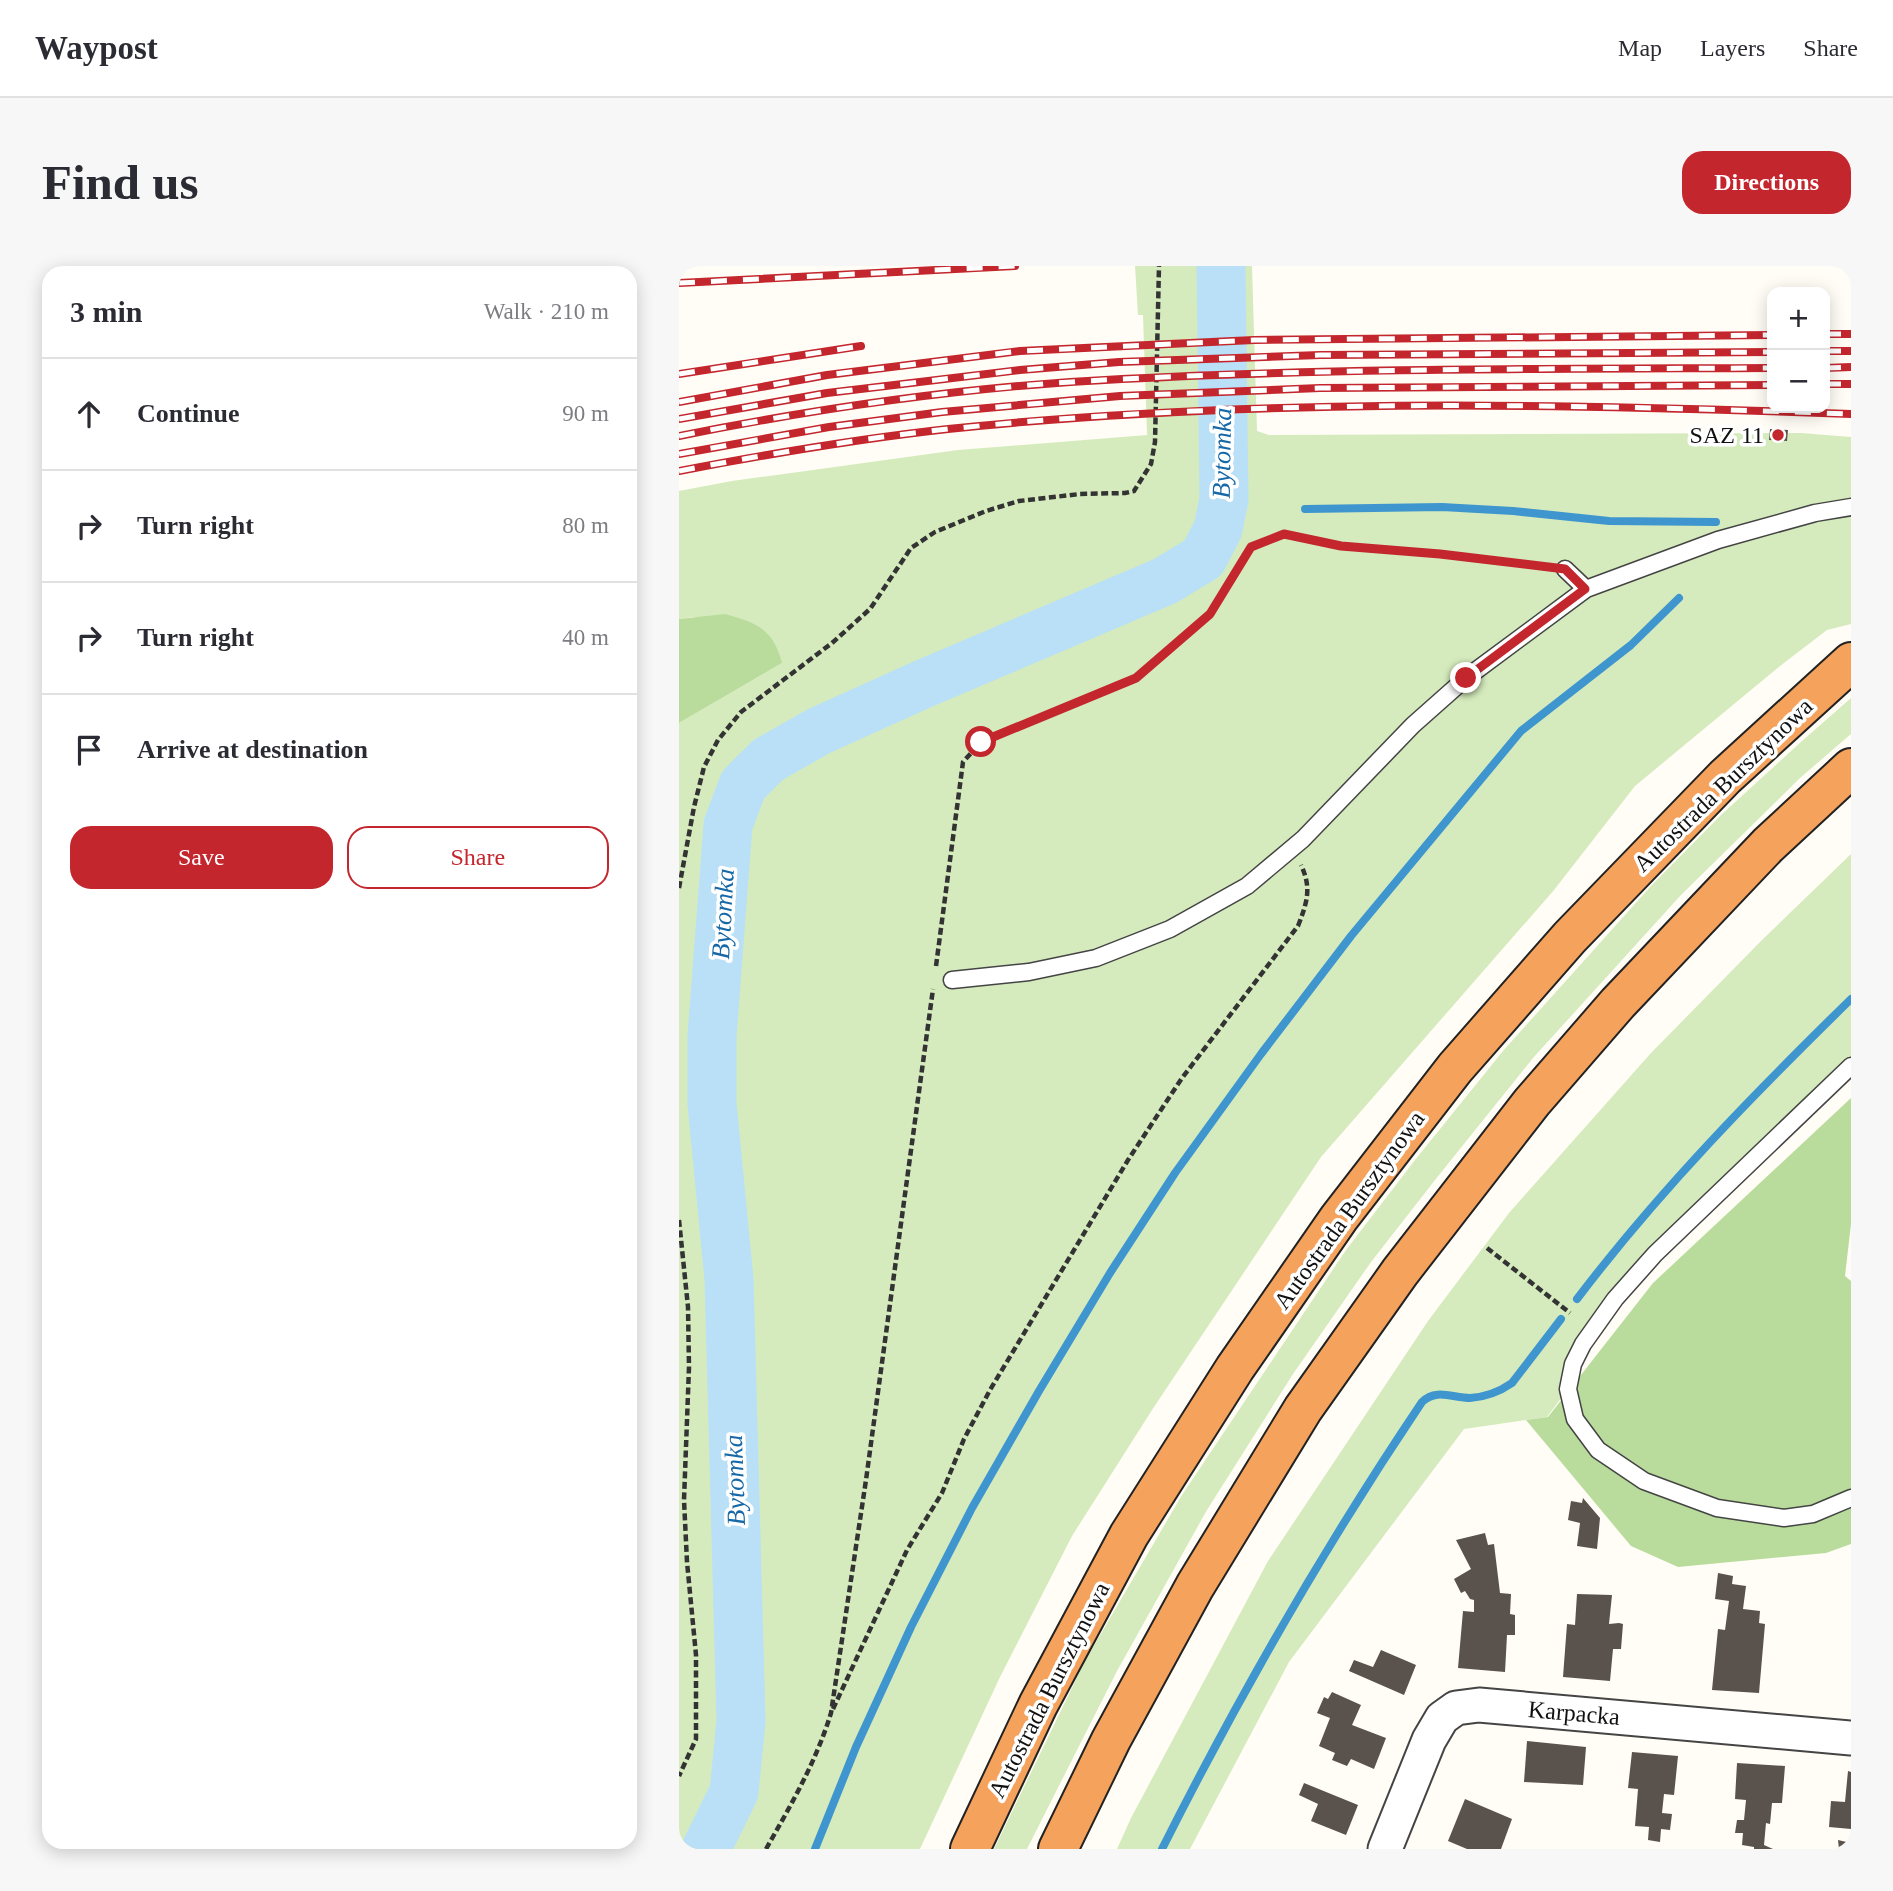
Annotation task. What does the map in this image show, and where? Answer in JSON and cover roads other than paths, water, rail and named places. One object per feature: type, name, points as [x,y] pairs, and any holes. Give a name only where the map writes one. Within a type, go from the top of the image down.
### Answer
[{"type":"highway","name":"Autostrada Bursztynowa","points":[[969,1849],[1038,1704],[1129,1535],[1235,1368],[1339,1219],[1455,1068],[1570,937],[1725,777],[1851,662]]},
{"type":"highway","points":[[1058,1849],[1111,1740],[1195,1586],[1303,1409],[1400,1272],[1532,1102],[1618,1003],[1768,845],[1851,768]]},
{"type":"street","name":"Karpacka","points":[[1385,1849],[1429,1740],[1442,1718],[1456,1708],[1479,1705],[1851,1738]]},
{"type":"lane","points":[[952,980],[1029,972],[1096,958],[1170,929],[1247,886],[1303,839],[1422,717],[1466,678],[1585,589],[1718,540],[1815,513],[1851,508]]},
{"type":"lane","points":[[1565,569],[1585,589]]},
{"type":"lane","points":[[1851,1066],[1655,1254],[1615,1299],[1583,1344],[1573,1364],[1567,1388],[1575,1419],[1598,1450],[1644,1481],[1717,1508],[1784,1518],[1813,1514],[1851,1498]]},
{"type":"waterway","name":"Bytomka","points":[[706,1849],[734,1792],[741,1721],[729,1279],[712,1104],[712,1036],[728,825],[743,785],[768,760],[819,731],[1165,581],[1203,558],[1218,529],[1224,499],[1221,266]]},
{"type":"waterway","points":[[1305,509],[1442,507],[1609,521],[1716,522]]},
{"type":"waterway","points":[[815,1849],[856,1747],[911,1627],[972,1508],[1110,1273],[1175,1173],[1351,936],[1521,731],[1631,645],[1679,598]]},
{"type":"waterway","points":[[1577,1299],[1608,1259],[1708,1144],[1851,999]]},
{"type":"waterway","points":[[1162,1849],[1285,1621],[1351,1511],[1422,1402],[1433,1395],[1481,1397],[1507,1386],[1561,1319]]},
{"type":"railway","points":[[679,283],[1015,266]]},
{"type":"railway","points":[[1830,334],[1851,334]]},
{"type":"railway","points":[[679,402],[827,375],[1020,351],[1254,340],[1767,335]]},
{"type":"railway","points":[[679,374],[861,346]]},
{"type":"railway","points":[[1830,351],[1851,351]]},
{"type":"railway","points":[[679,419],[827,393],[1020,370],[1119,362],[1320,355],[1767,352]]},
{"type":"railway","points":[[1830,368],[1851,367]]},
{"type":"railway","points":[[679,436],[899,399],[1066,382],[1365,371],[1767,368]]},
{"type":"railway","points":[[1830,384],[1851,384]]},
{"type":"railway","points":[[679,454],[829,427],[942,412],[1120,396],[1320,388],[1767,385]]},
{"type":"railway","points":[[679,471],[813,447],[914,433],[1060,419],[1173,412],[1512,406],[1851,414]]},
{"type":"place","name":"SAZ 11","points":[[1778,435]]}]
